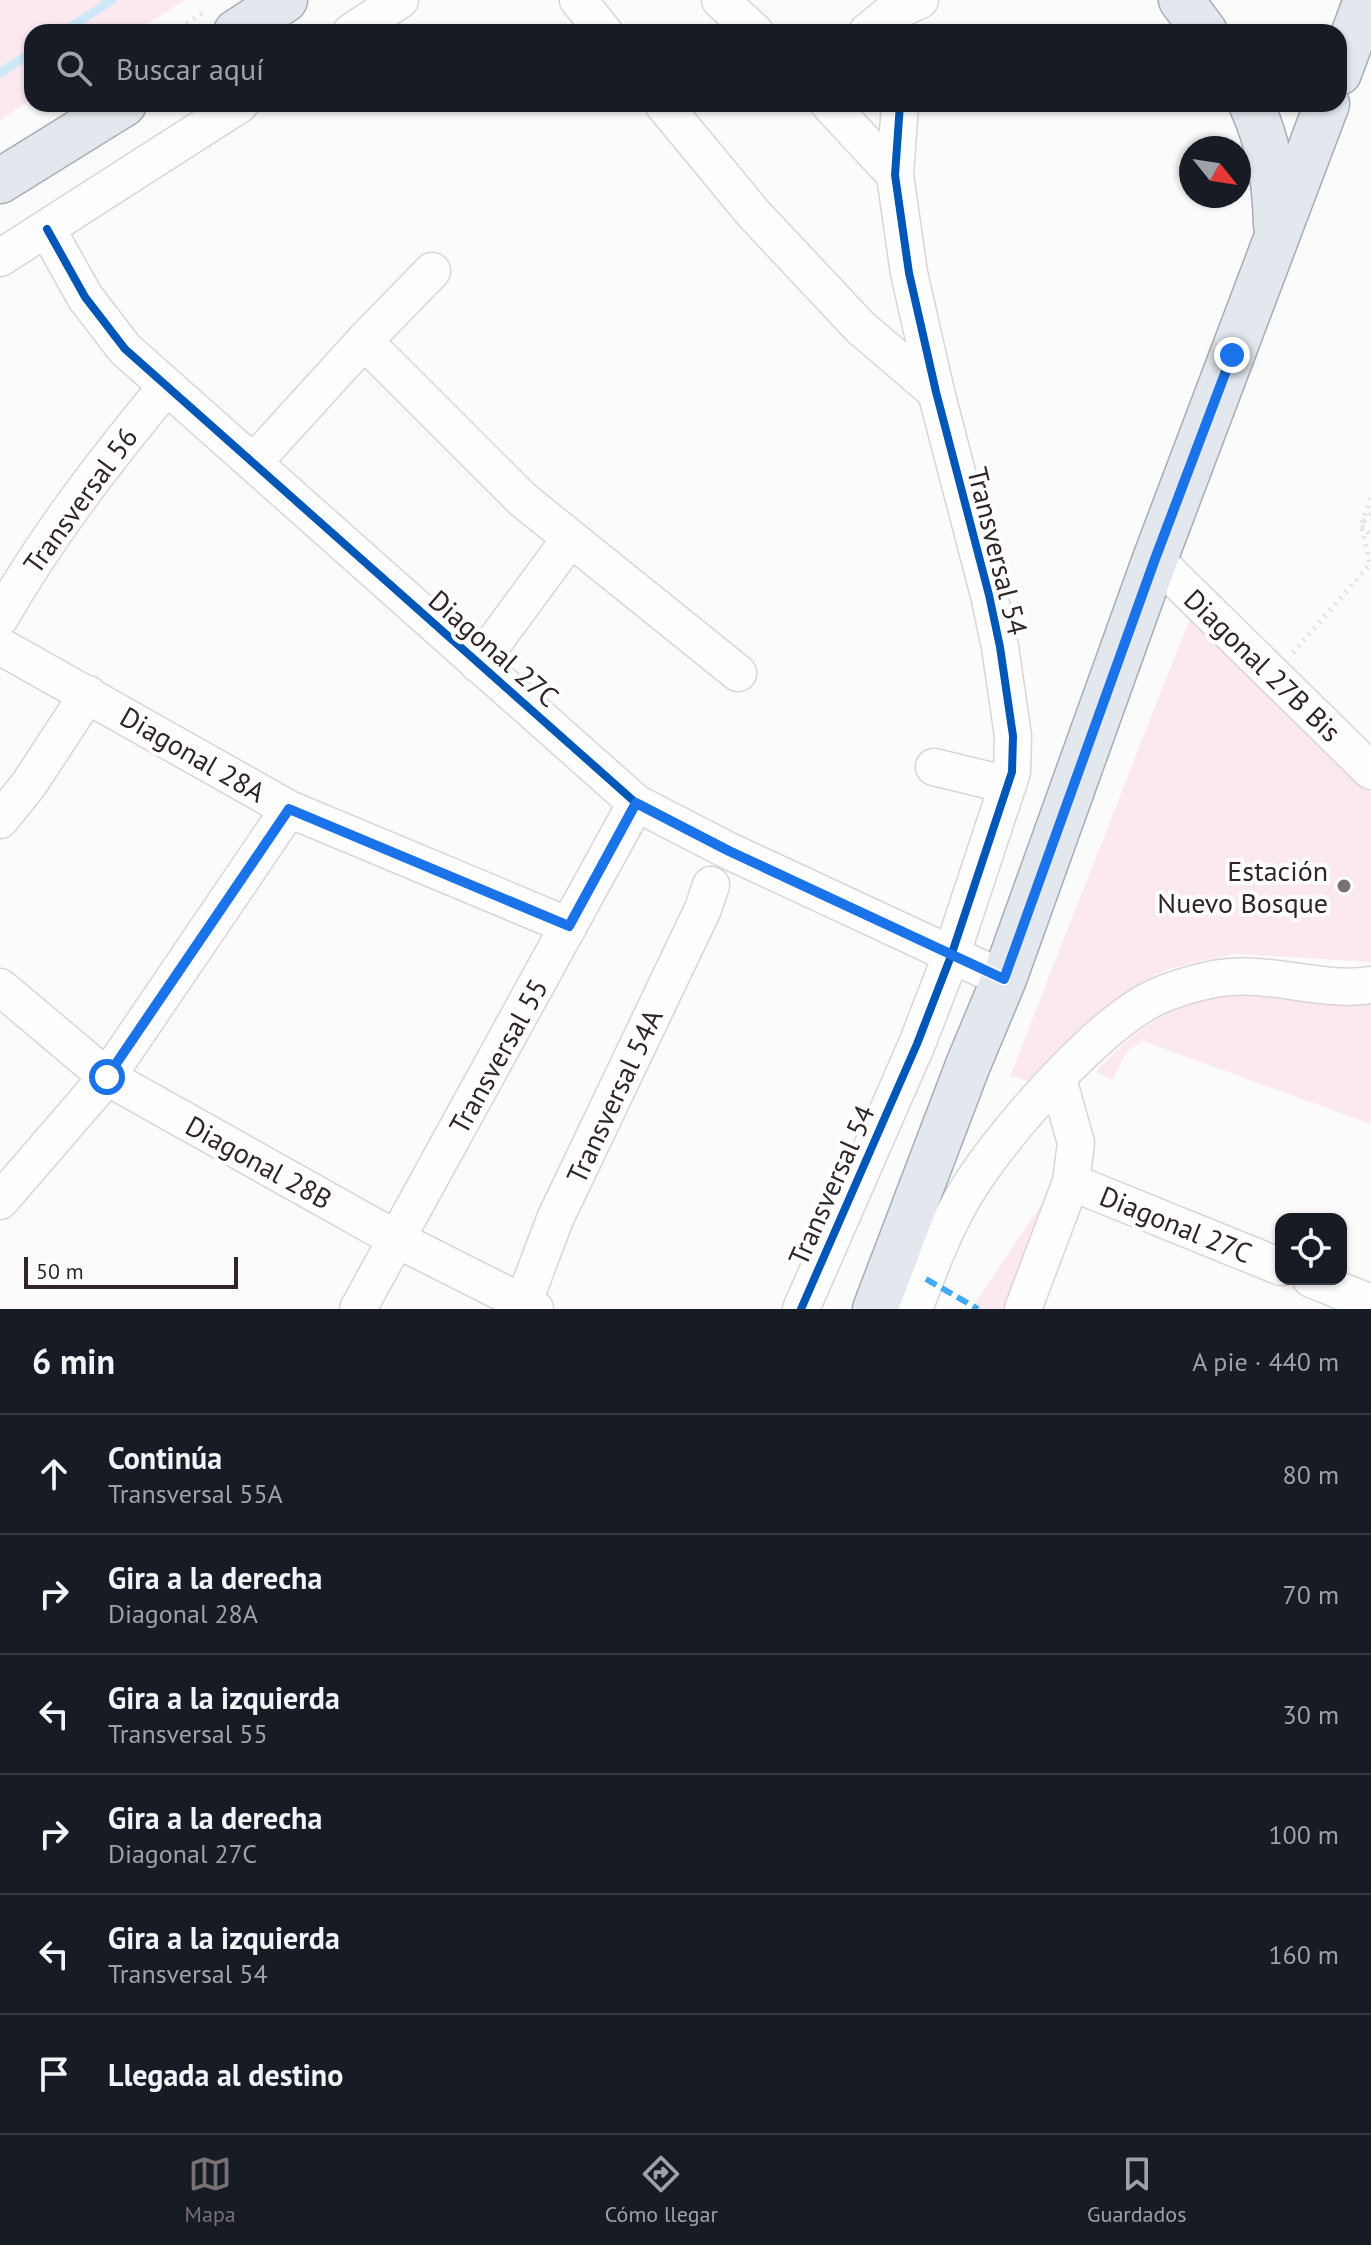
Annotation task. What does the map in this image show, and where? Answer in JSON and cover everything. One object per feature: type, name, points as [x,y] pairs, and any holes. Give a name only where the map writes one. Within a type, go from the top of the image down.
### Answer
[{"type":"main road","points":[[223,20],[285,0]]},
{"type":"main road","points":[[1181,0],[1199,24]]},
{"type":"main road","points":[[1347,51],[1366,0]]},
{"type":"main road","points":[[0,181],[111,112]]},
{"type":"main road","points":[[1255,112],[1262,128],[1275,181],[1276,239]]},
{"type":"main road","points":[[875,1309],[1004,979],[1155,559],[1324,112]]},
{"type":"street","points":[[363,24],[400,0]]},
{"type":"street","points":[[578,0],[598,24]]},
{"type":"street","points":[[720,0],[746,24]]},
{"type":"street","points":[[877,24],[889,14],[920,0]]},
{"type":"street","points":[[924,24],[934,0]]},
{"type":"street","points":[[0,258],[228,112]]},
{"type":"street","points":[[670,112],[753,213],[860,327],[936,392]]},
{"type":"street","points":[[836,112],[895,175]]},
{"type":"street","name":"Transversal 54","points":[[801,1309],[917,1044],[951,956],[1012,772],[1013,736],[1000,647],[909,273],[895,175],[899,112]]},
{"type":"street","name":"Diagonal 27C","points":[[47,229],[85,297],[125,349],[478,664],[632,811],[729,851],[1004,979]]},
{"type":"street","points":[[253,463],[432,271]]},
{"type":"street","points":[[364,341],[522,499],[738,673]]},
{"type":"street","name":"Transversal 56","points":[[0,618],[46,540],[166,387]]},
{"type":"street","points":[[478,664],[570,539]]},
{"type":"street","name":"Diagonal 27B Bis","points":[[1155,559],[1371,771]]},
{"type":"street","name":"Diagonal 28A","points":[[0,646],[289,809],[569,926]]},
{"type":"street","points":[[0,820],[29,784],[88,694]]},
{"type":"street","points":[[934,767],[1008,785]]},
{"type":"street","points":[[0,1201],[107,1077],[289,809]]},
{"type":"street","name":"Transversal 55","points":[[358,1309],[632,811]]},
{"type":"street","name":"Transversal 54A","points":[[526,1307],[555,1219],[696,923],[711,885]]},
{"type":"street","points":[[914,1309],[960,1202],[1006,1138],[1058,1079],[1130,1013],[1155,997],[1213,979],[1248,975],[1345,989],[1371,985]]},
{"type":"street","name":"Diagonal 28B","points":[[0,987],[107,1077],[398,1240],[526,1307]]},
{"type":"street","points":[[1023,1309],[1071,1182],[1076,1143],[1058,1079]]},
{"type":"street","name":"Diagonal 27C","points":[[1071,1182],[1275,1265]]},
{"type":"street","points":[[1326,1285],[1371,1303]]},
{"type":"path","points":[[1273,675],[1370,564],[1361,525],[1371,498]]},
{"type":"path","points":[[1361,525],[1371,514]]},
{"type":"path","points":[[1361,525],[1371,535]]},
{"type":"shaded area","points":[[0,0],[185,0],[148,24],[24,24],[24,104],[0,120]]},
{"type":"shaded area","points":[[1194,608],[1371,793],[1371,962],[1234,954],[1168,969],[1143,981],[1096,1016],[1028,1081],[1010,1076]]},
{"type":"shaded area","points":[[1250,993],[1371,1003],[1371,1124],[1143,1041],[1128,1050],[1112,1080],[1096,1072],[1129,1040],[1171,1010],[1198,998]]},
{"type":"shaded area","points":[[1053,1187],[1007,1309],[971,1309],[977,1300]]},
{"type":"waterway","points":[[75,24],[112,0]]},
{"type":"waterway","points":[[0,73],[24,57]]},
{"type":"marked path","points":[[926,1279],[978,1309]]},
{"type":"cycle path","points":[[801,1309],[917,1044],[951,956],[1012,772],[1013,736],[1000,647],[909,273],[895,175],[899,112]]},
{"type":"cycle path","points":[[47,229],[85,297],[125,349],[636,803],[729,851],[1004,979]]},
{"type":"place","name":"Estación Nuevo Bosque","points":[[1344,886]]},
{"type":"route","points":[[107,1077],[289,809],[569,926],[636,803],[729,851],[1004,979],[1232,355]]}]
